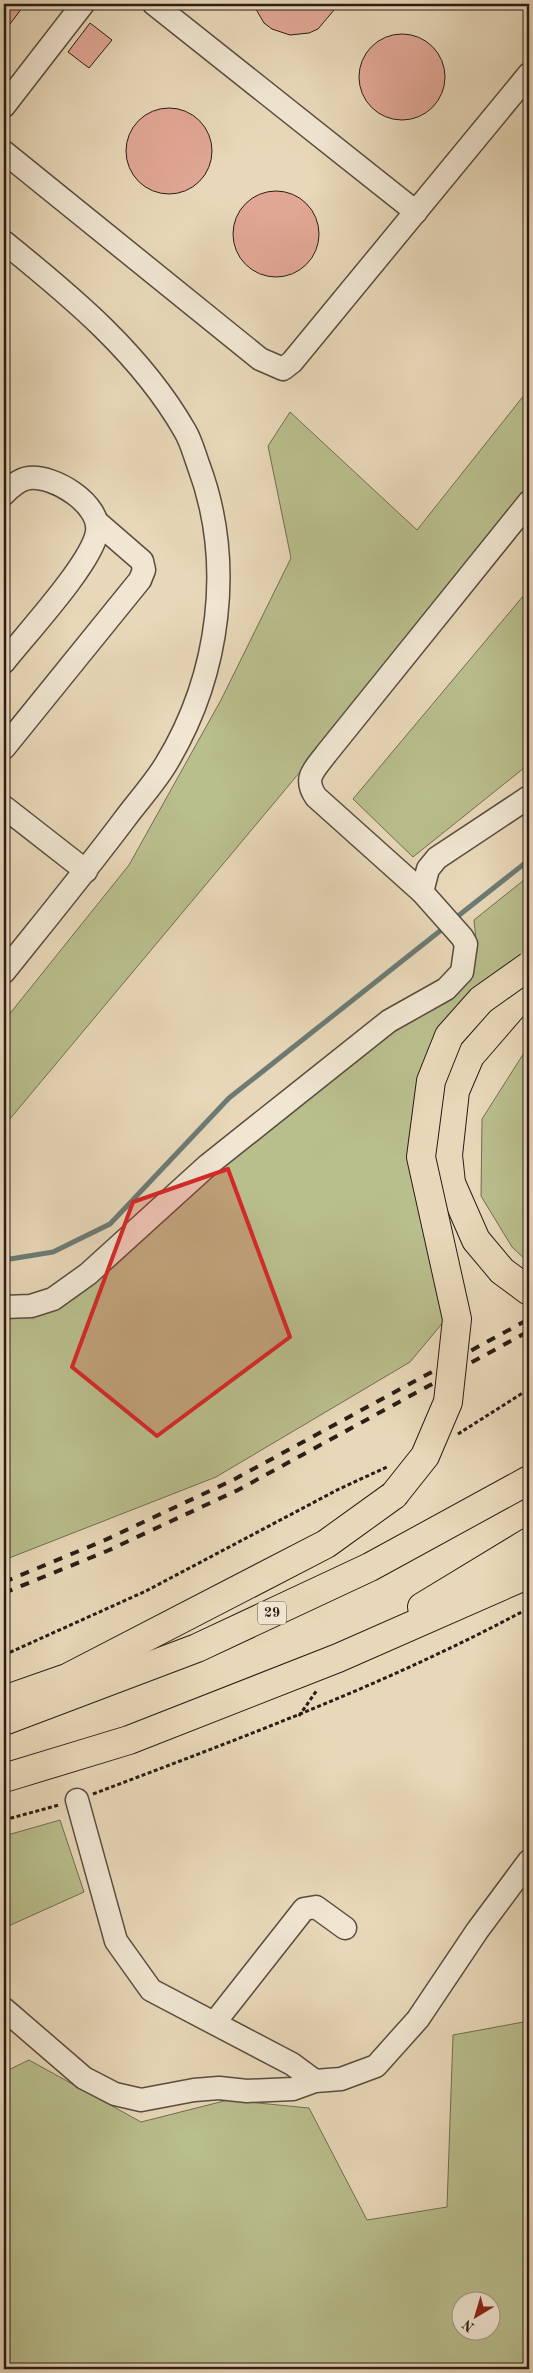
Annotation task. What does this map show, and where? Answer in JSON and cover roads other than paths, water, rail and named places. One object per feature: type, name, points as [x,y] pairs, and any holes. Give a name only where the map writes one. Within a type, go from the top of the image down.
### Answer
[{"type":"highway","points":[[4,1700],[67,1678],[326,1544],[394,1495],[425,1456],[448,1402],[457,1319],[421,1157],[431,1081],[449,1036],[481,1000],[529,966]]},
{"type":"highway","points":[[529,995],[515,1004],[470,1056],[455,1091],[448,1155],[451,1183],[476,1240],[502,1271],[529,1291]]},
{"type":"highway","name":"29","points":[[4,1721],[205,1644],[370,1567],[529,1480]]},
{"type":"highway","points":[[338,1658],[529,1542]]},
{"type":"highway","points":[[4,1778],[129,1740],[338,1658],[529,1574]]},
{"type":"street","points":[[4,106],[83,4]]},
{"type":"street","points":[[154,4],[416,212]]},
{"type":"street","points":[[4,152],[260,359],[283,369],[292,362],[529,74]]},
{"type":"street","points":[[4,242],[101,324],[152,382],[186,432],[207,488],[216,537],[218,591],[214,637],[202,687],[186,725],[165,765],[86,871],[4,972]]},
{"type":"street","points":[[4,494],[9,488],[27,478],[50,479],[71,491],[90,510],[97,522],[142,561],[144,570],[140,580],[4,748]]},
{"type":"street","points":[[4,1307],[31,1306],[53,1299],[88,1274],[208,1165],[389,1021],[446,989],[462,972],[466,944],[462,937],[425,896],[330,811],[310,788],[309,779],[326,754],[529,502]]},
{"type":"street","points":[[4,662],[89,556],[97,533],[97,522]]},
{"type":"street","points":[[425,896],[428,869],[437,858],[529,798]]},
{"type":"street","points":[[4,807],[86,871]]},
{"type":"street","points":[[77,1800],[116,1941],[151,1990],[292,2064],[315,2081]]},
{"type":"street","points":[[4,2010],[84,2078],[115,2094],[142,2100],[210,2089],[247,2091],[293,2089],[315,2081],[341,2079],[376,2066],[418,2018],[477,1931],[529,1861]]},
{"type":"street","points":[[215,2022],[304,1909],[316,1907],[345,1928]]},
{"type":"waterway","points":[[453,920],[529,860]]},
{"type":"waterway","points":[[4,1260],[53,1252],[110,1224],[229,1098],[445,927]]},
{"type":"railway","points":[[4,1582],[103,1541],[233,1480],[529,1319]]},
{"type":"railway","points":[[4,1593],[107,1551],[238,1490],[529,1331]]}]
